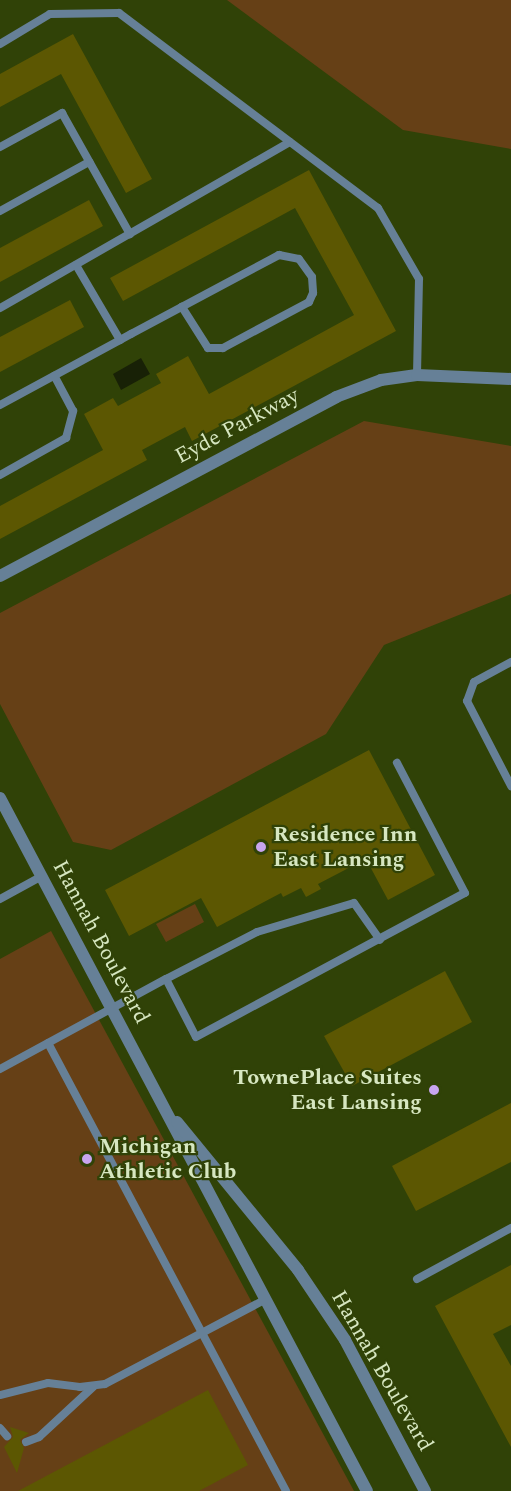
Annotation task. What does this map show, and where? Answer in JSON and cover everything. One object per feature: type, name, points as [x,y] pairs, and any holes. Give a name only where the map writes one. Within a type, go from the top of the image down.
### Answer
[{"type":"street","name":"Eyde Parkway","points":[[0,576],[336,397],[381,380],[417,375],[511,379]]},
{"type":"street","name":"Hannah Boulevard","points":[[0,798],[367,1491]]},
{"type":"street","name":"Hannah Boulevard","points":[[164,1106],[298,1270],[345,1340],[425,1491]]},
{"type":"lane","points":[[0,44],[50,14],[119,13],[378,208],[419,279],[417,375]]},
{"type":"lane","points":[[0,147],[62,113],[130,234]]},
{"type":"lane","points":[[0,308],[290,142]]},
{"type":"lane","points":[[0,211],[89,162]]},
{"type":"lane","points":[[0,405],[120,340],[279,255],[299,259],[312,277],[313,293],[309,302],[223,348],[208,348],[182,307]]},
{"type":"lane","points":[[76,265],[120,340]]},
{"type":"lane","points":[[0,475],[66,438],[74,411],[54,376]]},
{"type":"lane","points":[[511,662],[474,682],[467,701],[511,786]]},
{"type":"lane","points":[[166,980],[196,1037],[465,893],[397,762]]},
{"type":"lane","points":[[0,899],[42,876]]},
{"type":"lane","points":[[0,1069],[257,932],[354,903],[380,939]]},
{"type":"lane","points":[[48,1043],[286,1491]]},
{"type":"lane","points":[[417,1280],[511,1228]]},
{"type":"lane","points":[[26,1442],[39,1437],[93,1387],[202,1334],[264,1300]]},
{"type":"lane","points":[[0,1395],[48,1383],[93,1387]]},
{"type":"lane","points":[[0,1428],[7,1436]]},
{"type":"shaded area","points":[[227,0],[511,0],[511,149],[403,130]]},
{"type":"shaded area","points":[[141,358],[150,374],[121,390],[113,374]]},
{"type":"shaded area","points":[[364,421],[511,446],[511,594],[384,645],[326,734],[111,850],[73,842],[0,704],[0,613]]},
{"type":"shaded area","points":[[195,904],[204,922],[166,942],[156,924]]},
{"type":"shaded area","name":"Michigan Athletic Club","points":[[51,931],[354,1491],[0,1491],[0,959]]},
{"type":"building","points":[[73,34],[152,179],[126,193],[61,74],[0,107],[0,74]]},
{"type":"building","points":[[309,170],[396,331],[192,441],[185,427],[142,450],[147,460],[0,539],[0,506],[103,450],[84,414],[113,398],[118,406],[161,383],[156,374],[188,356],[209,394],[354,315],[295,208],[123,301],[110,278]]},
{"type":"building","points":[[89,200],[103,226],[0,282],[0,248]]},
{"type":"building","points":[[70,300],[84,327],[0,372],[0,337]]},
{"type":"building","name":"Residence Inn East Lansing","points":[[369,750],[435,875],[388,900],[366,859],[318,884],[321,889],[306,897],[301,888],[283,897],[281,893],[217,927],[201,898],[129,936],[105,890]]},
{"type":"building","points":[[445,971],[472,1022],[352,1086],[324,1036]]},
{"type":"building","points":[[511,1103],[511,1162],[416,1211],[392,1166]]},
{"type":"building","points":[[511,1265],[511,1325],[493,1334],[511,1366],[511,1447],[435,1306]]},
{"type":"building","points":[[208,1390],[248,1465],[199,1491],[18,1491]]},
{"type":"building","points":[[10,1427],[29,1433],[20,1440],[24,1448],[17,1473],[4,1447],[13,1437]]},
{"type":"place","name":"Residence Inn East Lansing","points":[[261,847]]},
{"type":"place","name":"TownePlace Suites East Lansing","points":[[434,1090]]},
{"type":"place","name":"Michigan Athletic Club","points":[[87,1159]]}]
